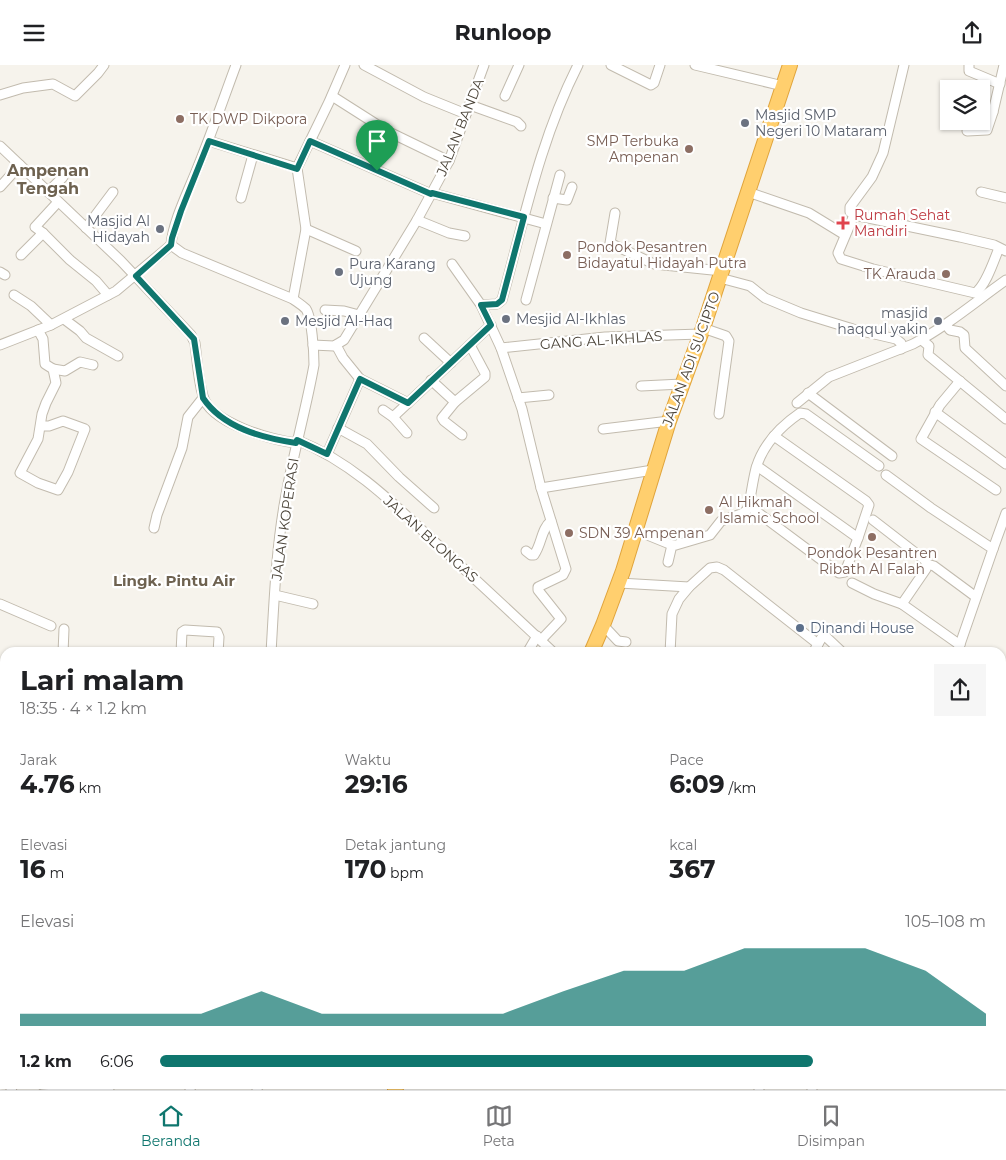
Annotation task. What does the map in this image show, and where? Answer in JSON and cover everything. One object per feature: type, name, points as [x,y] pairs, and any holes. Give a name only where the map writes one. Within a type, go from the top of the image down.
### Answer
[{"type":"highway","name":"JALAN ADI SUCIPTO","points":[[594,647],[619,583],[669,421],[702,331],[790,65]]},
{"type":"street","points":[[0,95],[23,88],[53,84],[75,97],[104,65]]},
{"type":"street","points":[[0,345],[64,319],[108,295],[136,276],[171,245],[181,211],[209,141],[236,65]]},
{"type":"street","points":[[293,299],[306,229],[297,169],[345,65]]},
{"type":"street","points":[[364,65],[424,97],[466,114]]},
{"type":"street","name":"JALAN BANDA","points":[[336,345],[344,340],[417,220],[449,161],[484,65]]},
{"type":"street","points":[[505,96],[519,65]]},
{"type":"street","points":[[481,305],[497,304],[502,300],[549,131],[578,65]]},
{"type":"street","points":[[611,65],[651,85],[654,83],[660,65]]},
{"type":"street","points":[[695,65],[783,86]]},
{"type":"street","points":[[854,215],[838,257],[873,269],[975,293],[978,292],[1002,250],[960,237],[854,215],[850,212],[850,207],[872,177],[883,153],[904,65]]},
{"type":"street","points":[[969,65],[969,71],[1000,84]]},
{"type":"street","points":[[967,131],[987,130],[1004,69]]},
{"type":"street","points":[[332,96],[387,131],[449,161]]},
{"type":"street","points":[[470,105],[517,122],[522,126]]},
{"type":"street","points":[[209,141],[297,169]]},
{"type":"street","points":[[310,141],[432,193],[546,224]]},
{"type":"street","points":[[0,146],[136,276],[194,339],[203,398],[188,417],[182,448],[154,528]]},
{"type":"street","points":[[241,198],[253,155]]},
{"type":"street","points":[[0,187],[20,165]]},
{"type":"street","points":[[526,300],[560,175]]},
{"type":"street","points":[[48,192],[63,177]]},
{"type":"street","points":[[553,198],[567,200],[572,187]]},
{"type":"street","points":[[86,228],[113,192]]},
{"type":"street","points":[[981,192],[1006,197]]},
{"type":"street","points":[[748,193],[809,213],[845,235]]},
{"type":"street","points":[[58,202],[35,227],[70,261],[96,281],[108,295]]},
{"type":"street","points":[[615,213],[610,243],[614,245],[654,264],[721,274],[750,286],[765,298],[801,313],[853,329],[896,339],[900,343],[900,349]]},
{"type":"street","points":[[417,220],[449,233],[465,236]]},
{"type":"street","points":[[306,229],[356,251]]},
{"type":"street","points":[[21,255],[43,233]]},
{"type":"street","name":"JALAN KOPERASI","points":[[171,245],[182,253],[293,299],[308,314],[314,365],[277,531],[271,647]]},
{"type":"street","points":[[452,263],[481,305],[501,348],[518,398],[566,569],[565,572],[538,587],[538,590],[561,619],[539,638],[532,647]]},
{"type":"street","points":[[797,403],[830,377],[900,349],[946,325],[1006,281],[989,271]]},
{"type":"street","points":[[14,295],[31,306],[51,325]]},
{"type":"street","points":[[325,310],[344,311],[359,315]]},
{"type":"street","points":[[64,319],[80,331],[86,339],[118,356]]},
{"type":"street","points":[[393,417],[491,325]]},
{"type":"street","points":[[946,325],[950,330],[964,335],[965,348],[1006,386]]},
{"type":"street","points":[[38,330],[42,339],[45,364],[52,369],[65,371],[80,362],[93,365]]},
{"type":"street","points":[[702,331],[726,336],[729,339],[719,414]]},
{"type":"street","name":"GANG AL-IKHLAS","points":[[501,348],[605,337],[702,331]]},
{"type":"street","points":[[424,338],[451,363]]},
{"type":"street","points":[[922,339],[929,346],[928,355],[1006,419]]},
{"type":"street","points":[[313,345],[336,345],[346,363],[360,379],[408,403]]},
{"type":"street","points":[[462,435],[442,420],[443,416],[455,403],[486,376],[470,345]]},
{"type":"street","points":[[40,426],[49,427],[64,421],[85,429],[68,472],[58,490],[38,483],[20,473],[38,439],[40,426],[46,403],[56,383],[52,369]]},
{"type":"street","points":[[327,454],[360,379]]},
{"type":"street","points":[[431,380],[455,403]]},
{"type":"street","points":[[960,381],[935,412],[922,437],[922,441],[996,491]]},
{"type":"street","points":[[641,387],[682,384]]},
{"type":"street","points":[[808,393],[892,457]]},
{"type":"street","points":[[518,398],[549,395]]},
{"type":"street","name":"JALAN BLONGAS","points":[[203,398],[208,406],[242,428],[266,437],[296,441],[327,454],[374,487],[506,605],[548,647]]},
{"type":"street","points":[[383,410],[393,417],[407,433]]},
{"type":"street","points":[[935,412],[1006,464]]},
{"type":"street","points":[[635,530],[672,545],[710,535],[721,521],[746,511],[757,466],[766,447],[774,436],[793,418],[803,413],[879,466]]},
{"type":"street","points":[[603,429],[669,421]]},
{"type":"street","points":[[338,428],[367,444],[399,477],[434,508]]},
{"type":"street","points":[[748,506],[839,573],[845,572],[869,505],[774,436]]},
{"type":"street","points":[[757,466],[858,538]]},
{"type":"street","points":[[542,489],[653,470]]},
{"type":"street","points":[[886,475],[930,508],[993,549]]},
{"type":"street","points":[[959,647],[1006,513]]},
{"type":"street","points":[[873,520],[925,559],[927,564],[926,569],[902,604]]},
{"type":"street","points":[[526,551],[534,555],[540,545],[546,526],[551,521]]},
{"type":"street","points":[[668,562],[672,545]]},
{"type":"street","points":[[927,564],[934,566],[976,597]]},
{"type":"street","points":[[671,647],[674,609],[689,587],[710,568],[717,567],[724,570],[818,644]]},
{"type":"street","points":[[619,583],[689,587]]},
{"type":"street","points":[[852,583],[902,604],[956,647]]},
{"type":"street","points":[[275,595],[313,604]]},
{"type":"street","points":[[0,604],[52,627]]},
{"type":"street","points":[[604,625],[618,641],[626,642]]},
{"type":"street","points":[[63,647],[64,629]]},
{"type":"street","points":[[181,647],[182,632],[185,630],[217,633],[219,637],[218,647]]},
{"type":"street","points":[[816,647],[824,635],[837,647]]},
{"type":"street","points":[[92,1089],[108,1090]]},
{"type":"place","name":"TK DWP Dikpora","points":[[180,119]]},
{"type":"place","name":"Masjid SMP Negeri 10 Mataram","points":[[745,123]]},
{"type":"place","name":"SMP Terbuka Ampenan","points":[[689,149]]},
{"type":"place","name":"Rumah Sehat Mandiri","points":[[843,223]]},
{"type":"place","name":"Masjid Al Hidayah","points":[[160,229]]},
{"type":"place","name":"Pondok Pesantren Bidayatul Hidayah Putra","points":[[567,255]]},
{"type":"place","name":"Pura Karang Ujung","points":[[339,272]]},
{"type":"place","name":"TK Arauda","points":[[946,274]]},
{"type":"place","name":"Mesjid Al-Ikhlas","points":[[506,319]]},
{"type":"place","name":"Mesjid Al-Haq","points":[[285,321]]},
{"type":"place","name":"masjid haqqul yakin","points":[[938,321]]},
{"type":"place","name":"Al Hikmah Islamic School","points":[[709,510]]},
{"type":"place","name":"SDN 39 Ampenan","points":[[569,533]]},
{"type":"place","name":"Pondok Pesantren Ribath Al Falah","points":[[872,537]]},
{"type":"place","name":"Dinandi House","points":[[800,628]]},
{"type":"district","name":"Ampenan Tengah","points":[[48,179]]},
{"type":"district","name":"Lingk. Pintu Air","points":[[174,581]]},
{"type":"route","points":[[209,141],[297,169],[310,141],[377,171],[431,194],[524,217],[502,300],[497,304],[481,305],[491,325],[408,403],[360,379],[327,454],[297,440],[296,443],[276,440],[257,435],[237,426],[208,406],[203,398],[194,339],[136,276],[171,245],[181,211],[209,141]]}]
